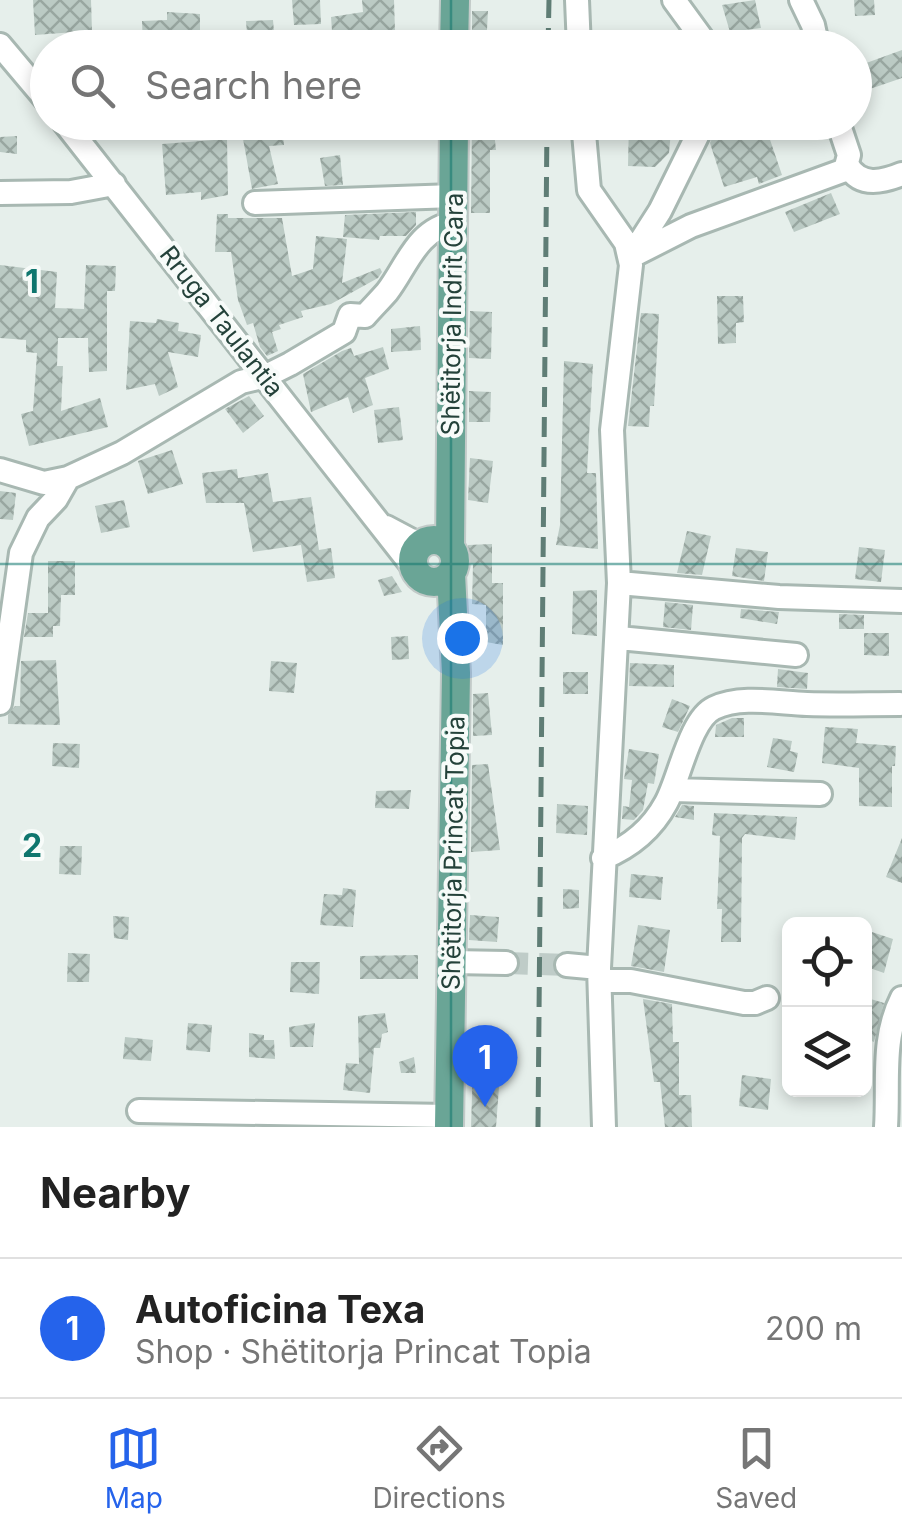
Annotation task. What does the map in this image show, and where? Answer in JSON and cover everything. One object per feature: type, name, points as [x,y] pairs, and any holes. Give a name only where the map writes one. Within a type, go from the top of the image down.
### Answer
[{"type":"main road","points":[[454,30],[455,0]]},
{"type":"main road","name":"Shëtitorja Indrit Cara","points":[[431,559],[449,506],[454,140]]},
{"type":"main road","name":"Shëtitorja Princat Topia","points":[[431,559],[452,639],[456,674],[449,1122]]},
{"type":"street","points":[[578,0],[579,30]]},
{"type":"street","points":[[674,0],[696,30]]},
{"type":"street","points":[[801,0],[814,30]]},
{"type":"street","points":[[0,44],[30,80]]},
{"type":"street","name":"Rruga Taulantia","points":[[79,140],[378,522],[431,559]]},
{"type":"street","points":[[585,140],[589,190],[620,233],[630,257]]},
{"type":"street","points":[[604,1127],[600,974],[620,584],[612,430],[630,257],[660,211],[695,140]]},
{"type":"street","points":[[630,257],[692,226],[840,173],[848,166],[850,156],[844,140]]},
{"type":"street","points":[[848,166],[853,174],[869,181],[885,181],[902,174]]},
{"type":"street","points":[[0,192],[71,192],[114,184]]},
{"type":"street","points":[[255,203],[454,209]]},
{"type":"street","points":[[0,470],[44,482],[68,478],[122,453],[241,382],[266,376],[344,332],[350,316],[365,316],[388,290],[410,254],[454,209]]},
{"type":"street","points":[[0,703],[21,553],[38,518],[68,478]]},
{"type":"street","points":[[620,584],[779,597],[902,601]]},
{"type":"street","points":[[618,638],[796,655]]},
{"type":"street","points":[[604,858],[622,850],[656,819],[673,790],[698,726],[714,708],[753,702],[900,704]]},
{"type":"street","points":[[673,790],[820,794]]},
{"type":"street","points":[[452,962],[506,963]]},
{"type":"street","points":[[567,965],[744,1003],[767,998]]},
{"type":"street","points":[[886,1127],[887,1051],[902,998]]},
{"type":"street","points":[[138,1111],[449,1122]]},
{"type":"building","points":[[33,0],[91,0],[92,30],[35,30]]},
{"type":"building","points":[[292,0],[320,0],[321,24],[294,25]]},
{"type":"building","points":[[362,0],[394,0],[395,30],[332,30],[331,17],[363,12]]},
{"type":"building","points":[[755,0],[761,28],[729,30],[722,5]]},
{"type":"building","points":[[854,0],[874,0],[875,15],[855,16]]},
{"type":"building","points":[[472,11],[488,11],[487,30],[472,30]]},
{"type":"building","points":[[167,12],[200,14],[200,30],[142,30],[142,21],[167,20]]},
{"type":"building","points":[[273,20],[274,30],[247,30],[246,21]]},
{"type":"building","points":[[902,50],[902,78],[872,88],[872,61]]},
{"type":"building","points":[[17,136],[17,154],[0,152],[0,137]]},
{"type":"building","points":[[227,140],[228,195],[201,200],[201,192],[166,195],[162,144]]},
{"type":"building","points":[[243,140],[283,140],[284,145],[269,146],[278,184],[252,189]]},
{"type":"building","points":[[472,140],[495,140],[496,150],[490,150],[490,213],[471,213]]},
{"type":"building","points":[[629,140],[670,140],[669,153],[655,167],[628,166]]},
{"type":"building","points":[[770,140],[782,175],[759,184],[757,177],[724,187],[710,143]]},
{"type":"building","points":[[340,155],[343,185],[325,186],[320,158]]},
{"type":"building","points":[[831,193],[840,214],[794,232],[785,212]]},
{"type":"building","points":[[416,212],[416,225],[406,236],[380,236],[379,240],[343,237],[345,215]]},
{"type":"building","points":[[217,214],[228,214],[228,218],[282,218],[292,276],[313,269],[316,236],[347,239],[342,283],[380,268],[382,272],[331,304],[301,311],[303,317],[279,325],[281,329],[272,332],[278,351],[267,356],[253,323],[247,325],[238,300],[231,252],[215,252]]},
{"type":"building","points":[[0,265],[57,272],[55,308],[84,309],[86,265],[116,266],[115,291],[107,291],[107,371],[89,372],[88,338],[58,338],[57,366],[63,366],[61,411],[100,398],[108,427],[29,446],[21,414],[33,411],[37,353],[26,352],[26,340],[0,338]]},
{"type":"building","points":[[717,296],[743,296],[744,322],[736,323],[736,343],[718,344]]},
{"type":"building","points":[[470,311],[492,312],[491,359],[469,358]]},
{"type":"building","points":[[641,313],[659,314],[654,406],[650,406],[649,427],[628,426]]},
{"type":"building","points":[[157,319],[179,323],[178,331],[201,335],[198,357],[168,352],[178,387],[159,396],[155,384],[126,390],[130,321],[156,323]]},
{"type":"building","points":[[420,326],[421,350],[391,352],[391,329]]},
{"type":"building","points":[[383,347],[389,369],[365,378],[373,405],[353,413],[348,397],[311,412],[303,374],[342,351],[351,348],[354,356]]},
{"type":"building","points":[[564,361],[593,364],[587,473],[596,473],[598,549],[556,545],[560,525]]},
{"type":"building","points":[[469,391],[491,392],[490,422],[469,422]]},
{"type":"building","points":[[249,396],[264,416],[243,433],[225,409]]},
{"type":"building","points":[[399,407],[403,440],[378,443],[374,410]]},
{"type":"building","points":[[172,450],[183,484],[148,494],[138,461]]},
{"type":"building","points":[[470,458],[493,461],[488,503],[468,500]]},
{"type":"building","points":[[237,469],[238,478],[268,473],[273,502],[311,497],[319,550],[331,548],[335,578],[307,582],[301,545],[253,552],[244,503],[206,503],[202,473]]},
{"type":"building","points":[[0,491],[16,493],[13,520],[0,519]]},
{"type":"building","points":[[124,500],[130,527],[101,533],[95,506]]},
{"type":"building","points":[[687,531],[711,536],[702,575],[677,573]]},
{"type":"building","points":[[492,544],[492,583],[503,583],[503,645],[486,642],[486,605],[472,604],[473,564],[466,564],[468,545]]},
{"type":"building","points":[[859,547],[885,550],[881,582],[855,579]]},
{"type":"building","points":[[736,548],[768,552],[764,581],[732,576]]},
{"type":"building","points":[[48,561],[75,561],[75,595],[61,595],[60,626],[53,626],[53,637],[24,637],[28,613],[48,613]]},
{"type":"building","points":[[392,576],[402,592],[384,596],[378,580]]},
{"type":"building","points":[[597,590],[597,636],[572,634],[573,591]]},
{"type":"building","points":[[665,602],[693,605],[691,630],[663,627]]},
{"type":"building","points":[[741,609],[779,612],[777,624],[740,618]]},
{"type":"building","points":[[839,614],[864,615],[864,629],[839,629]]},
{"type":"building","points":[[864,633],[889,633],[889,656],[864,655]]},
{"type":"building","points":[[408,636],[409,659],[392,660],[391,637]]},
{"type":"building","points":[[56,660],[60,725],[8,724],[8,715],[20,706],[21,661]]},
{"type":"building","points":[[271,661],[297,663],[294,693],[269,691]]},
{"type":"building","points":[[630,663],[674,665],[674,687],[629,686]]},
{"type":"building","points":[[778,669],[808,673],[807,689],[777,687]]},
{"type":"building","points":[[563,672],[588,672],[588,694],[563,694]]},
{"type":"building","points":[[488,693],[492,735],[473,736],[473,694]]},
{"type":"building","points":[[672,699],[690,706],[678,732],[662,727]]},
{"type":"building","points":[[744,718],[744,737],[715,737],[716,725]]},
{"type":"building","points":[[825,727],[858,729],[856,743],[896,746],[892,807],[859,806],[859,768],[822,763]]},
{"type":"building","points":[[773,738],[792,741],[790,751],[798,753],[794,772],[767,767]]},
{"type":"building","points":[[53,743],[80,744],[79,768],[52,766]]},
{"type":"building","points":[[629,749],[659,754],[654,784],[648,783],[643,810],[634,820],[622,819],[623,806],[629,807],[632,780],[624,779]]},
{"type":"building","points":[[488,764],[500,850],[471,852],[472,765]]},
{"type":"building","points":[[411,790],[409,809],[375,808],[376,791]]},
{"type":"building","points":[[557,804],[588,806],[587,835],[556,833]]},
{"type":"building","points":[[682,805],[694,806],[694,820],[675,817]]},
{"type":"building","points":[[714,813],[797,817],[795,840],[745,834],[742,838],[741,942],[721,942],[722,909],[717,909],[720,836],[712,835]]},
{"type":"building","points":[[902,838],[902,883],[886,877]]},
{"type":"building","points":[[60,846],[82,846],[81,875],[59,874]]},
{"type":"building","points":[[631,874],[663,877],[661,900],[629,897]]},
{"type":"building","points":[[343,888],[356,890],[353,927],[320,925],[324,894],[342,895]]},
{"type":"building","points":[[563,889],[579,890],[579,908],[563,909]]},
{"type":"building","points":[[470,915],[499,917],[497,942],[469,940]]},
{"type":"building","points":[[113,916],[129,917],[128,940],[114,938]]},
{"type":"building","points":[[638,925],[670,930],[664,972],[631,966]]},
{"type":"building","points":[[872,932],[893,939],[884,973],[872,969]]},
{"type":"building","points":[[68,953],[90,954],[89,982],[67,982]]},
{"type":"building","points":[[418,955],[418,979],[360,979],[360,956]]},
{"type":"building","points":[[291,962],[320,962],[319,994],[290,992]]},
{"type":"building","points":[[643,999],[672,1004],[673,1042],[679,1042],[679,1095],[691,1095],[692,1127],[665,1127],[660,1082],[654,1082]]},
{"type":"building","points":[[872,999],[884,1003],[872,1041]]},
{"type":"building","points":[[385,1013],[388,1032],[382,1034],[380,1048],[374,1048],[370,1093],[343,1090],[346,1063],[359,1064],[358,1016]]},
{"type":"building","points":[[188,1023],[212,1025],[210,1052],[186,1050]]},
{"type":"building","points":[[315,1023],[313,1047],[290,1047],[289,1027]]},
{"type":"building","points":[[249,1033],[274,1040],[275,1059],[249,1057]]},
{"type":"building","points":[[474,1033],[491,1034],[490,1045],[495,1046],[493,1087],[499,1087],[496,1127],[471,1127]]},
{"type":"building","points":[[125,1037],[153,1040],[151,1061],[123,1059]]},
{"type":"building","points":[[414,1057],[416,1073],[401,1073],[399,1062]]},
{"type":"building","points":[[742,1075],[771,1079],[768,1110],[739,1106]]},
{"type":"tunnel","points":[[506,963],[567,965]]},
{"type":"railway","points":[[548,30],[549,0]]},
{"type":"railway","points":[[538,1127],[547,140]]},
{"type":"place","name":"Autoficina Texa","points":[[485,1107]]}]
